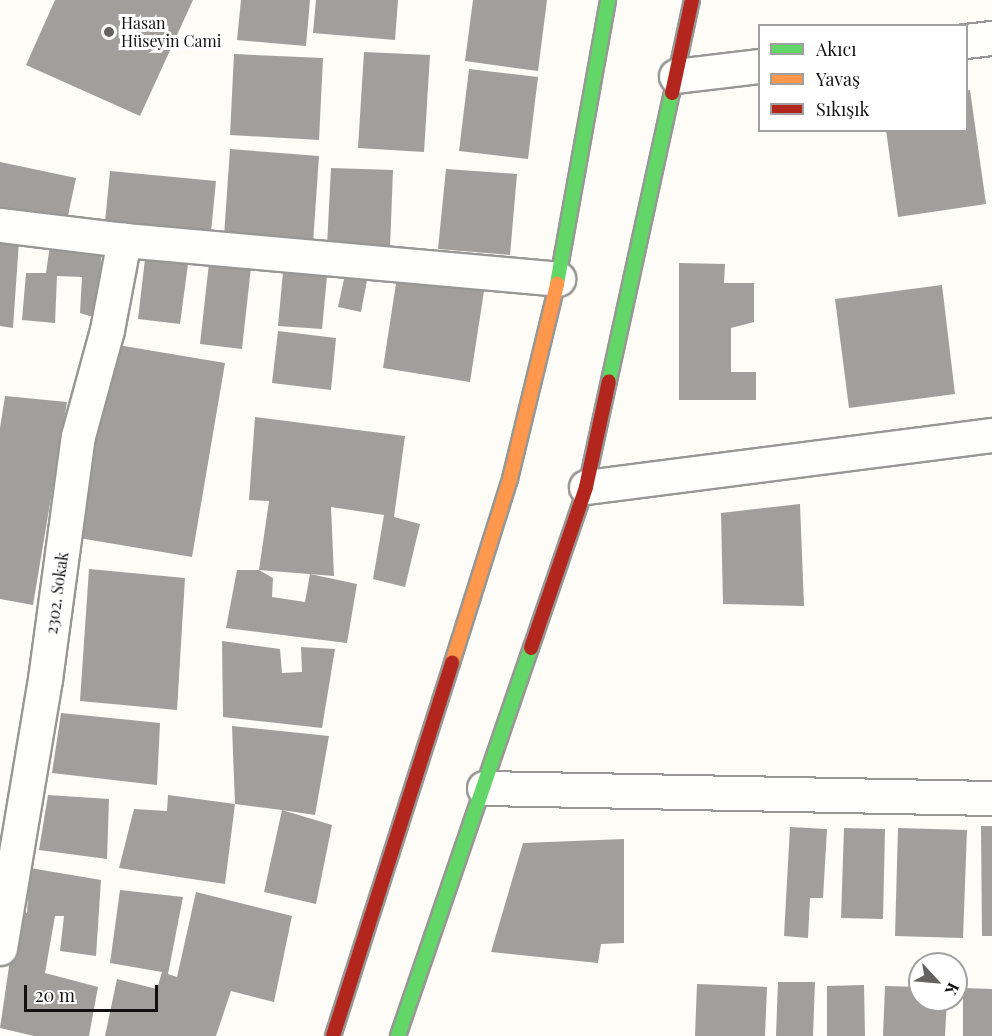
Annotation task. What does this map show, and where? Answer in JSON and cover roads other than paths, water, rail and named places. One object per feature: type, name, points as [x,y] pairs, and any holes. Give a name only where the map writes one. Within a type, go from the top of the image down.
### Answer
[{"type":"main road","points":[[333,1036],[510,479],[558,279],[609,0]]},
{"type":"main road","points":[[398,1036],[586,487],[692,0]]},
{"type":"street","points":[[968,41],[992,38]]},
{"type":"street","points":[[676,76],[758,66]]},
{"type":"street","points":[[0,225],[124,240],[558,279]]},
{"type":"street","name":"2302. Sokak","points":[[0,948],[45,679],[78,436],[106,330],[124,240]]},
{"type":"street","points":[[586,487],[992,435]]},
{"type":"street","points":[[484,788],[992,798]]},
{"type":"place","name":"Hasan Hüseyin Cami","points":[[109,32]]}]
